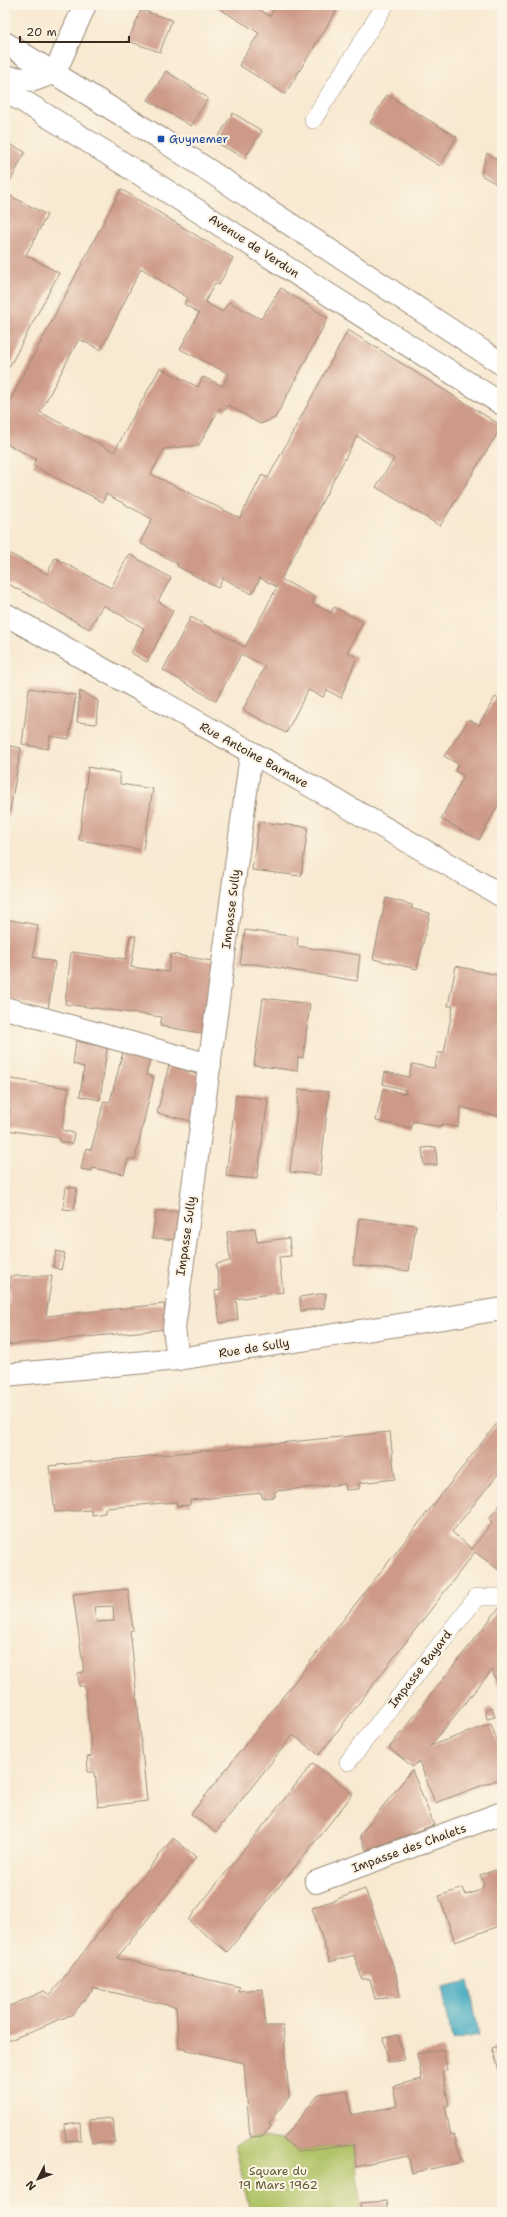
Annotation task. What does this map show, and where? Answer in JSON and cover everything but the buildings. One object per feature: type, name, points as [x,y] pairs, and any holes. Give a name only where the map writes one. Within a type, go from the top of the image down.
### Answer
[{"type":"street","points":[[5,77],[34,80],[55,72],[85,5]]},
{"type":"street","points":[[5,43],[55,72],[161,139],[502,364]]},
{"type":"street","name":"Avenue de Verdun","points":[[5,90],[238,235],[407,345],[502,404]]},
{"type":"street","name":"Rue Antoine Barnave","points":[[5,614],[251,754],[382,824],[502,896]]},
{"type":"street","name":"Impasse Sully","points":[[178,1360],[174,1328],[251,754]]},
{"type":"street","points":[[5,1008],[210,1065]]},
{"type":"street","name":"Rue de Sully","points":[[5,1375],[178,1360],[502,1309]]},
{"type":"street","name":"Impasse des Chalets","points":[[316,1882],[502,1814]]},
{"type":"lane","points":[[313,120],[385,5]]},
{"type":"lane","name":"Impasse Bayard","points":[[348,1762],[477,1596],[502,1597]]},
{"type":"green space","name":"Square du 19 Mars 1962","points":[[263,2136],[283,2139],[298,2151],[354,2144],[361,2212],[250,2212],[235,2145],[250,2137]]},
{"type":"water","points":[[469,1981],[479,2035],[452,2040],[442,1987]]},
{"type":"place","name":"Guynemer","points":[[161,139]]}]
